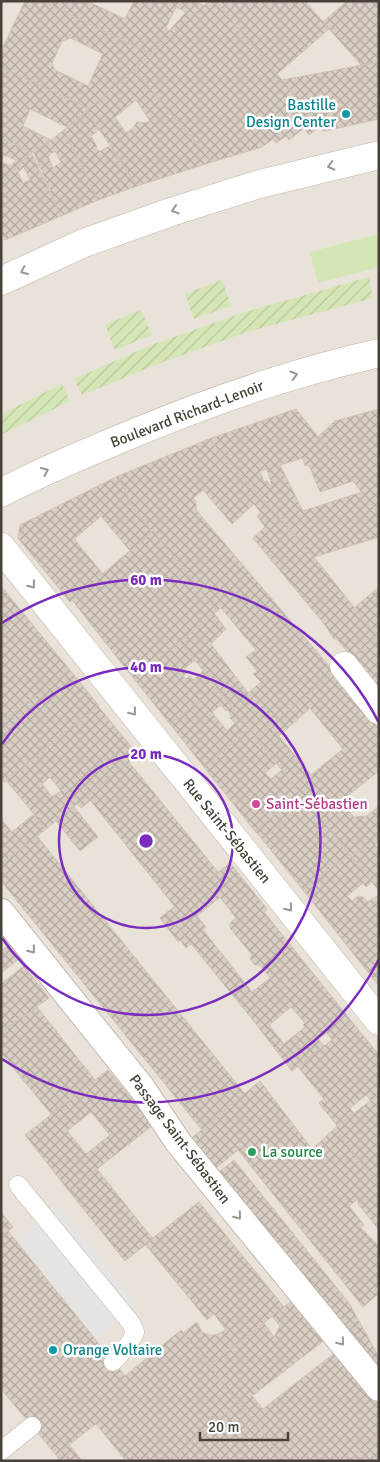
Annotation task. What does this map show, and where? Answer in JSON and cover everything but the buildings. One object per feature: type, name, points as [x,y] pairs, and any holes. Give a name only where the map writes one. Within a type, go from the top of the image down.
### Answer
[{"type":"street","points":[[1,281],[84,244],[170,212],[256,185],[379,155]]},
{"type":"street","name":"Boulevard Richard-Lenoir","points":[[1,493],[48,470],[168,418],[257,386],[379,353]]},
{"type":"street","name":"Rue Saint-Sébastien","points":[[1,547],[379,1021]]},
{"type":"street","points":[[344,666],[379,710]]},
{"type":"street","name":"Passage Saint-Sébastien","points":[[1,912],[142,1088],[178,1142],[379,1388]]},
{"type":"lane","points":[[18,1185],[131,1323],[135,1332],[129,1344],[113,1362]]},
{"type":"lane","points":[[1,1451],[32,1426]]},
{"type":"shaded area","points":[[1,1],[379,1],[379,1461],[1,1461]]},
{"type":"shaded area","points":[[58,1205],[138,1305],[95,1339],[16,1241]]},
{"type":"green space","points":[[379,234],[379,267],[318,283],[310,252]]},
{"type":"green space","points":[[369,277],[373,298],[247,332],[160,363],[82,395],[74,379],[154,344],[242,313]]},
{"type":"green space","points":[[222,280],[231,306],[194,319],[185,294]]},
{"type":"green space","points":[[141,310],[152,335],[115,350],[105,325]]},
{"type":"green space","points":[[62,384],[70,401],[1,435],[1,414]]},
{"type":"place","name":"Bastille Design Center","points":[[346,114]]},
{"type":"place","name":"Saint-Sébastien","points":[[256,804]]},
{"type":"place","name":"La source","points":[[252,1152]]},
{"type":"place","name":"Orange Voltaire","points":[[53,1350]]}]
